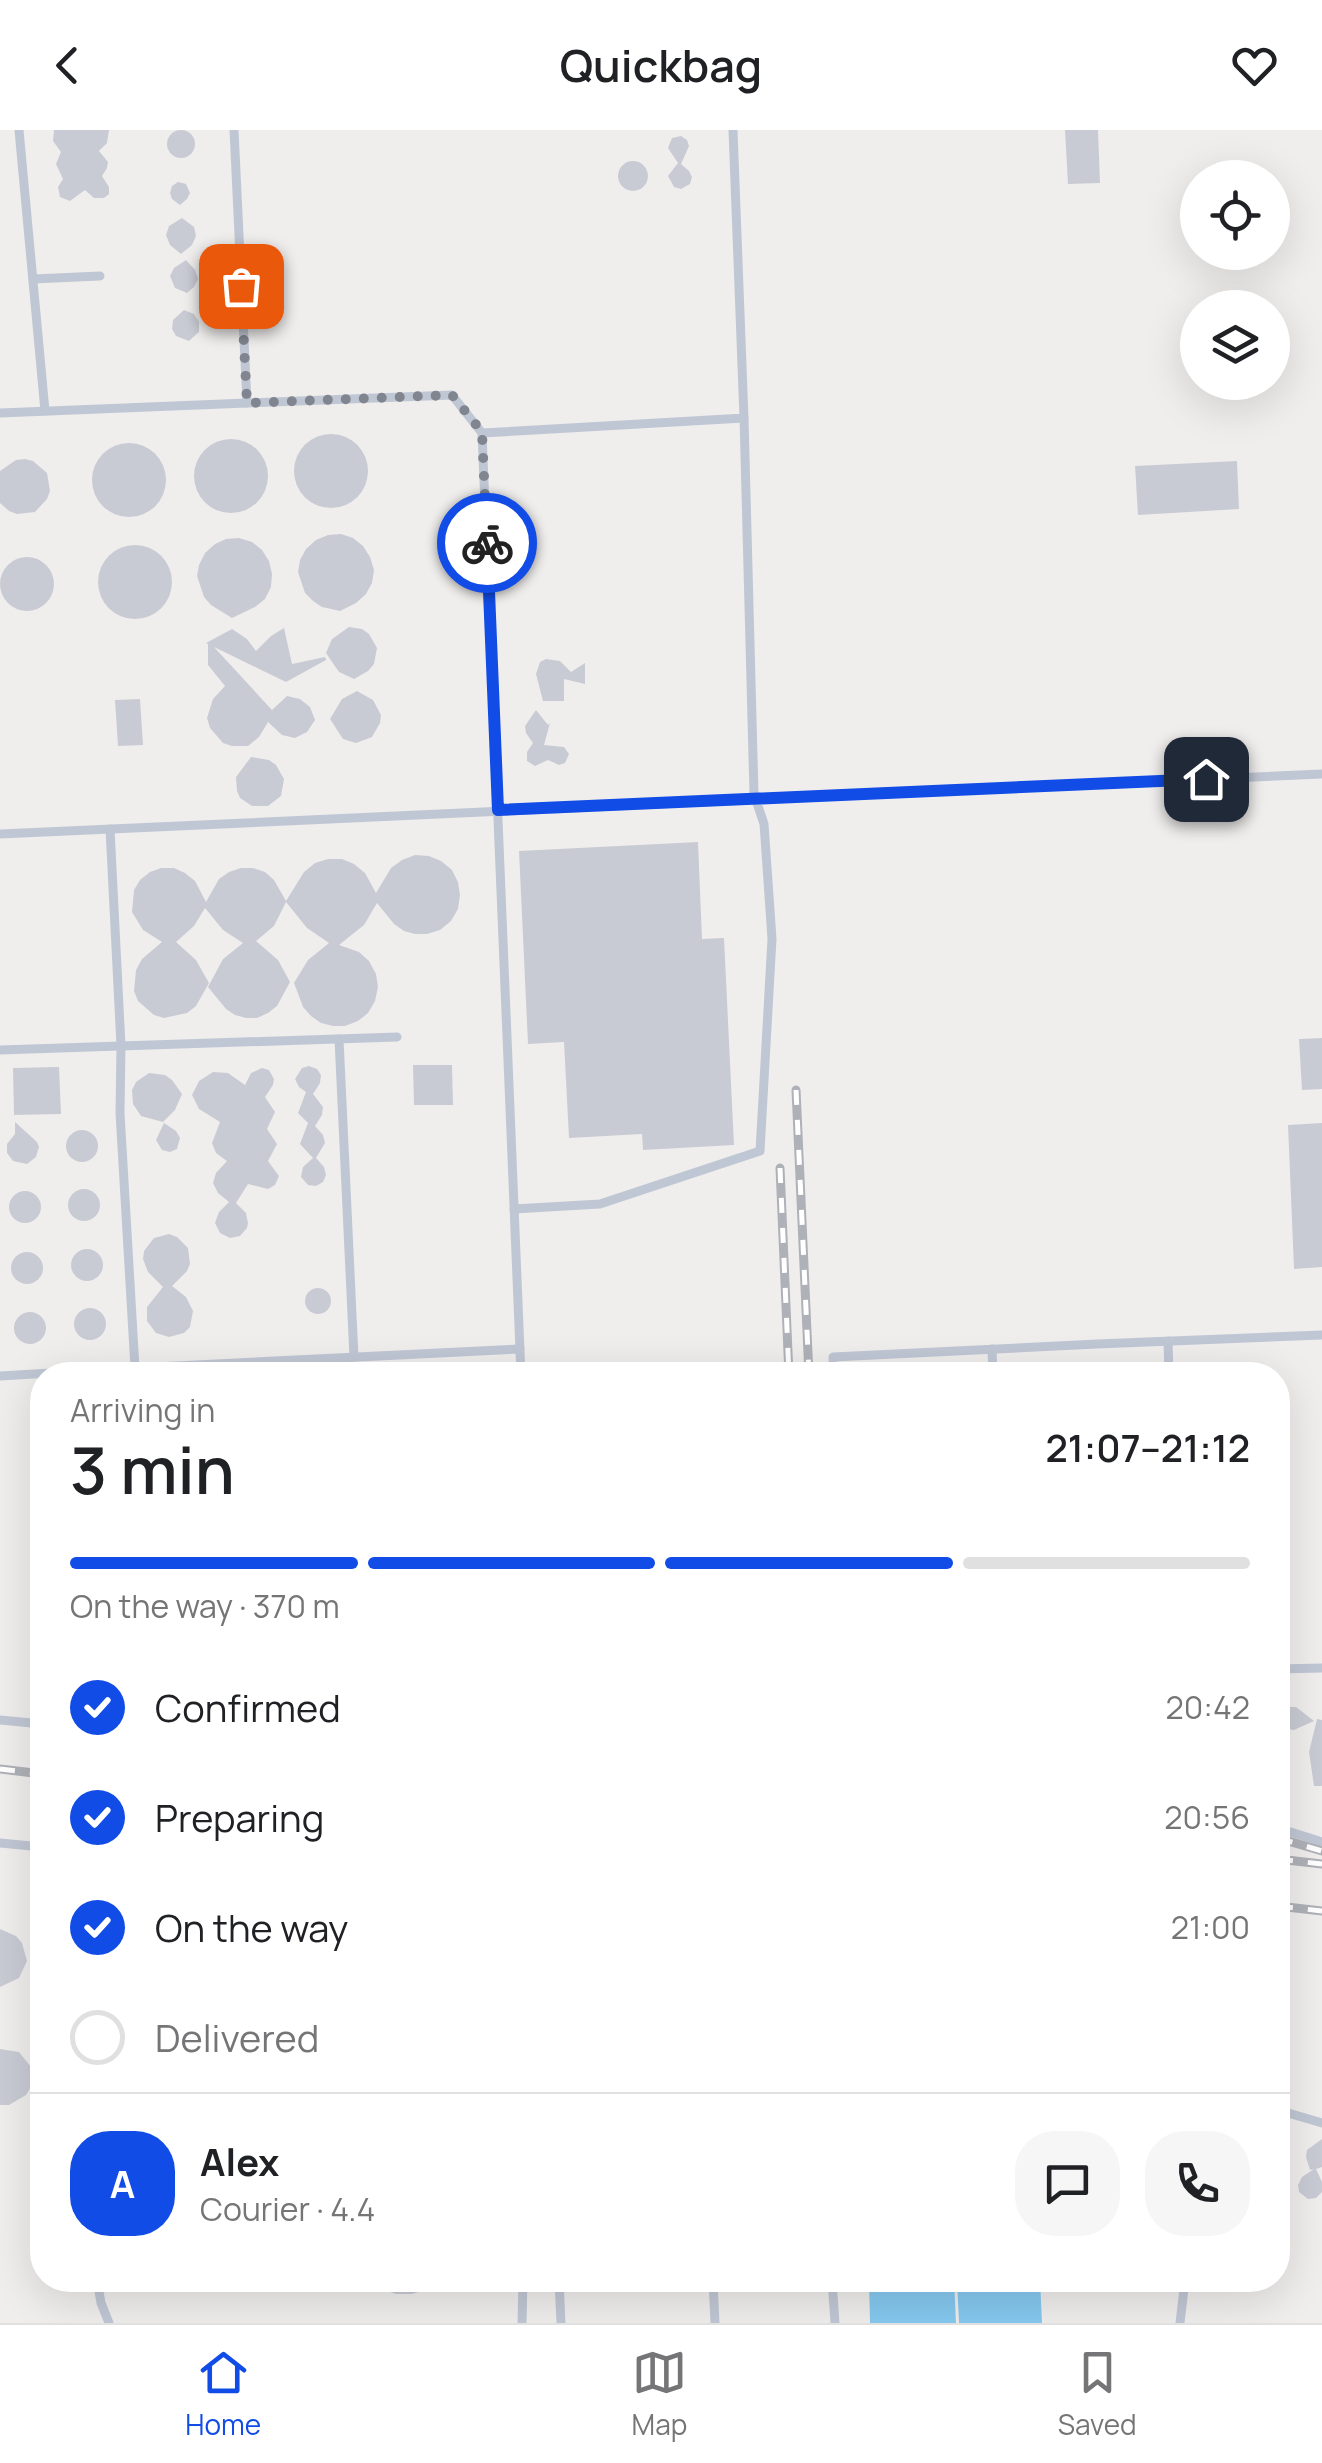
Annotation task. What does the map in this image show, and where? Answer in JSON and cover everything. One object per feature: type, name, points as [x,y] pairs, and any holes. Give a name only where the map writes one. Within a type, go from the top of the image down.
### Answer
[{"type":"lane","points":[[19,130],[45,410]]},
{"type":"lane","points":[[234,130],[247,403]]},
{"type":"lane","points":[[514,1209],[600,1204],[760,1151],[772,939],[764,824],[756,798],[733,130]]},
{"type":"lane","points":[[33,279],[100,276]]},
{"type":"lane","points":[[0,412],[452,395],[482,432],[521,1362]]},
{"type":"lane","points":[[482,432],[744,418]]},
{"type":"lane","points":[[0,834],[1322,774]]},
{"type":"lane","points":[[110,829],[121,1046],[120,1113],[135,1362]]},
{"type":"lane","points":[[0,1050],[397,1038]]},
{"type":"lane","points":[[339,1039],[354,1357]]},
{"type":"lane","points":[[833,1362],[833,1357],[1322,1335]]},
{"type":"lane","points":[[1168,1341],[1169,1362]]},
{"type":"lane","points":[[304,1362],[520,1348]]},
{"type":"lane","points":[[992,1349],[992,1362]]},
{"type":"lane","points":[[0,1376],[30,1374]]},
{"type":"lane","points":[[1290,1669],[1322,1668]]},
{"type":"lane","points":[[0,1720],[30,1723]]},
{"type":"lane","points":[[1290,1832],[1322,1842]]},
{"type":"lane","points":[[0,1843],[30,1846]]},
{"type":"lane","points":[[1290,2114],[1322,2124]]},
{"type":"lane","points":[[99,2292],[109,2323]]},
{"type":"lane","points":[[522,2323],[523,2292]]},
{"type":"lane","points":[[560,2292],[561,2323]]},
{"type":"lane","points":[[714,2292],[715,2323]]},
{"type":"lane","points":[[833,2292],[834,2323]]},
{"type":"lane","points":[[1180,2323],[1184,2292]]},
{"type":"water","points":[[869,2292],[955,2292],[956,2323],[870,2323]]},
{"type":"water","points":[[958,2292],[1041,2292],[1042,2323],[959,2323]]},
{"type":"building","points":[[54,130],[109,130],[107,143],[99,151],[108,162],[102,176],[109,194],[104,198],[94,198],[85,190],[70,201],[60,197],[58,187],[63,179],[56,164],[61,152],[53,141]]},
{"type":"building","points":[[181,130],[191,134],[195,144],[191,154],[181,158],[171,154],[167,144],[171,134]]},
{"type":"building","points":[[1065,130],[1098,130],[1100,183],[1068,184]]},
{"type":"building","points":[[681,136],[689,146],[681,164],[692,177],[690,184],[681,189],[674,187],[668,176],[678,163],[668,148],[672,138]]},
{"type":"building","points":[[633,161],[647,170],[648,176],[639,190],[633,191],[619,182],[618,176],[627,162]]},
{"type":"building","points":[[178,182],[186,184],[190,193],[180,205],[170,193]]},
{"type":"building","points":[[182,218],[194,227],[196,236],[181,254],[170,245],[166,235],[169,226]]},
{"type":"building","points":[[186,260],[198,279],[187,293],[175,288],[170,276]]},
{"type":"building","points":[[184,310],[194,314],[199,322],[199,332],[189,341],[176,336],[172,329],[173,320]]},
{"type":"building","points":[[331,434],[357,445],[368,471],[357,497],[331,508],[305,497],[294,471],[305,445]]},
{"type":"building","points":[[231,439],[257,450],[268,476],[257,502],[231,513],[205,502],[194,476],[205,450]]},
{"type":"building","points":[[129,443],[155,454],[166,480],[155,506],[129,517],[103,506],[92,480],[103,454]]},
{"type":"building","points":[[25,459],[47,473],[50,491],[35,512],[17,514],[0,503],[0,471]]},
{"type":"building","points":[[1237,461],[1239,509],[1138,515],[1135,466]]},
{"type":"building","points":[[341,534],[363,546],[374,570],[366,594],[340,611],[313,601],[305,593],[298,572],[306,549],[316,540]]},
{"type":"building","points":[[239,538],[262,550],[269,561],[271,587],[255,607],[232,618],[204,597],[197,576],[205,553],[226,539]]},
{"type":"building","points":[[135,545],[161,556],[172,582],[161,608],[135,619],[109,608],[98,582],[109,556]]},
{"type":"building","points":[[27,557],[46,565],[54,584],[46,603],[27,611],[8,603],[0,584],[8,565]]},
{"type":"building","points":[[349,627],[369,634],[377,648],[374,664],[354,679],[339,672],[326,653],[332,639]]},
{"type":"building","points":[[284,628],[292,664],[325,657],[326,660],[286,682],[214,647],[272,710],[287,696],[300,699],[310,707],[315,720],[307,732],[295,738],[282,735],[268,722],[248,746],[223,743],[207,718],[213,699],[225,686],[208,665],[206,643],[232,629],[256,651]]},
{"type":"building","points":[[560,661],[571,672],[585,663],[585,684],[564,679],[564,701],[543,701],[536,674],[540,662]]},
{"type":"building","points":[[357,691],[373,700],[381,715],[372,737],[356,743],[343,739],[330,719],[342,699]]},
{"type":"building","points":[[140,699],[143,745],[118,746],[115,700]]},
{"type":"building","points":[[536,710],[550,723],[544,745],[564,747],[569,754],[565,763],[559,765],[548,760],[535,766],[527,761],[533,743],[525,726]]},
{"type":"building","points":[[251,757],[269,760],[284,779],[281,796],[268,806],[252,806],[237,791],[236,777]]},
{"type":"building","points":[[698,842],[702,939],[724,938],[734,1145],[643,1150],[642,1134],[569,1138],[564,1042],[528,1044],[519,851]]},
{"type":"building","points":[[415,855],[429,856],[452,870],[460,895],[458,909],[440,930],[415,934],[394,924],[377,903],[364,925],[339,945],[359,952],[376,974],[375,1001],[358,1021],[345,1026],[321,1023],[303,1007],[294,983],[308,960],[329,943],[307,928],[286,902],[274,926],[256,941],[278,960],[290,982],[277,1006],[268,1013],[257,1018],[235,1015],[208,987],[223,959],[243,943],[223,930],[205,908],[194,926],[176,942],[196,960],[209,983],[196,1006],[187,1013],[164,1018],[138,1001],[134,991],[136,970],[142,959],[162,942],[143,930],[132,912],[134,890],[150,872],[174,868],[185,873],[195,881],[206,902],[219,879],[241,868],[253,868],[274,880],[286,901],[304,872],[315,863],[342,859],[354,864],[365,873],[376,893],[391,868]]},
{"type":"building","points":[[1322,1038],[1322,1089],[1302,1090],[1299,1039]]},
{"type":"building","points":[[413,1065],[452,1065],[453,1105],[414,1105]]},
{"type":"building","points":[[309,1066],[321,1075],[313,1094],[323,1107],[315,1126],[325,1143],[316,1158],[326,1175],[316,1186],[308,1185],[301,1177],[303,1167],[313,1158],[300,1144],[308,1123],[298,1113],[306,1092],[295,1079],[302,1068]]},
{"type":"building","points":[[59,1067],[61,1114],[14,1115],[13,1068]]},
{"type":"building","points":[[262,1068],[269,1070],[274,1079],[265,1097],[275,1112],[267,1129],[277,1144],[268,1161],[279,1176],[268,1189],[248,1184],[236,1203],[246,1213],[247,1228],[240,1236],[230,1238],[220,1233],[215,1223],[229,1202],[213,1183],[227,1161],[216,1153],[212,1143],[220,1122],[199,1109],[192,1095],[199,1081],[213,1072],[228,1073],[245,1085],[251,1073]]},
{"type":"building","points":[[149,1073],[165,1075],[182,1094],[175,1110],[163,1122],[141,1116],[133,1104],[136,1082]]},
{"type":"building","points":[[15,1122],[39,1147],[36,1157],[27,1164],[13,1161],[7,1153]]},
{"type":"building","points":[[164,1123],[180,1138],[177,1149],[170,1152],[162,1150],[156,1140]]},
{"type":"building","points":[[1322,1123],[1322,1267],[1294,1269],[1288,1125]]},
{"type":"building","points":[[82,1130],[93,1135],[98,1146],[93,1157],[82,1162],[71,1157],[66,1146],[71,1135]]},
{"type":"building","points":[[84,1189],[95,1194],[100,1205],[95,1216],[84,1221],[73,1216],[68,1205],[73,1194]]},
{"type":"building","points":[[25,1191],[36,1196],[41,1207],[36,1218],[25,1223],[14,1218],[9,1207],[14,1196]]},
{"type":"building","points":[[169,1234],[188,1248],[190,1264],[172,1286],[186,1297],[193,1311],[190,1327],[169,1337],[156,1333],[147,1321],[147,1307],[163,1287],[148,1272],[143,1259],[154,1238]]},
{"type":"building","points":[[87,1249],[98,1254],[103,1265],[98,1276],[87,1281],[76,1276],[71,1265],[76,1254]]},
{"type":"building","points":[[27,1252],[38,1257],[43,1268],[38,1279],[27,1284],[16,1279],[11,1268],[16,1257]]},
{"type":"building","points":[[318,1288],[327,1292],[331,1301],[327,1310],[318,1314],[309,1310],[305,1301],[309,1292]]},
{"type":"building","points":[[90,1308],[101,1313],[106,1324],[101,1335],[90,1340],[79,1335],[74,1324],[79,1313]]},
{"type":"building","points":[[30,1312],[41,1317],[46,1328],[41,1339],[30,1344],[19,1339],[14,1328],[19,1317]]},
{"type":"building","points":[[1290,1707],[1296,1707],[1314,1721],[1290,1730]]},
{"type":"building","points":[[1317,1719],[1322,1720],[1322,1786],[1314,1786],[1309,1752]]},
{"type":"building","points":[[0,1929],[22,1943],[27,1961],[19,1978],[0,1987]]},
{"type":"building","points":[[0,2049],[19,2052],[30,2066],[30,2089],[9,2105],[0,2105]]},
{"type":"building","points":[[1322,2139],[1322,2167],[1316,2169],[1322,2192],[1308,2199],[1299,2192],[1298,2185],[1314,2169],[1310,2170],[1307,2150]]},
{"type":"railway","points":[[796,1090],[808,1362]]},
{"type":"railway","points":[[780,1168],[788,1362]]},
{"type":"railway","points":[[0,1769],[30,1773]]},
{"type":"railway","points":[[1290,1842],[1322,1851]]},
{"type":"railway","points":[[1290,1860],[1322,1864]]},
{"type":"railway","points":[[1290,1907],[1322,1911]]},
{"type":"way so far","points":[[241,286],[247,403],[452,395],[482,432],[487,543]]},
{"type":"route","points":[[487,543],[498,810],[1206,779]]}]
